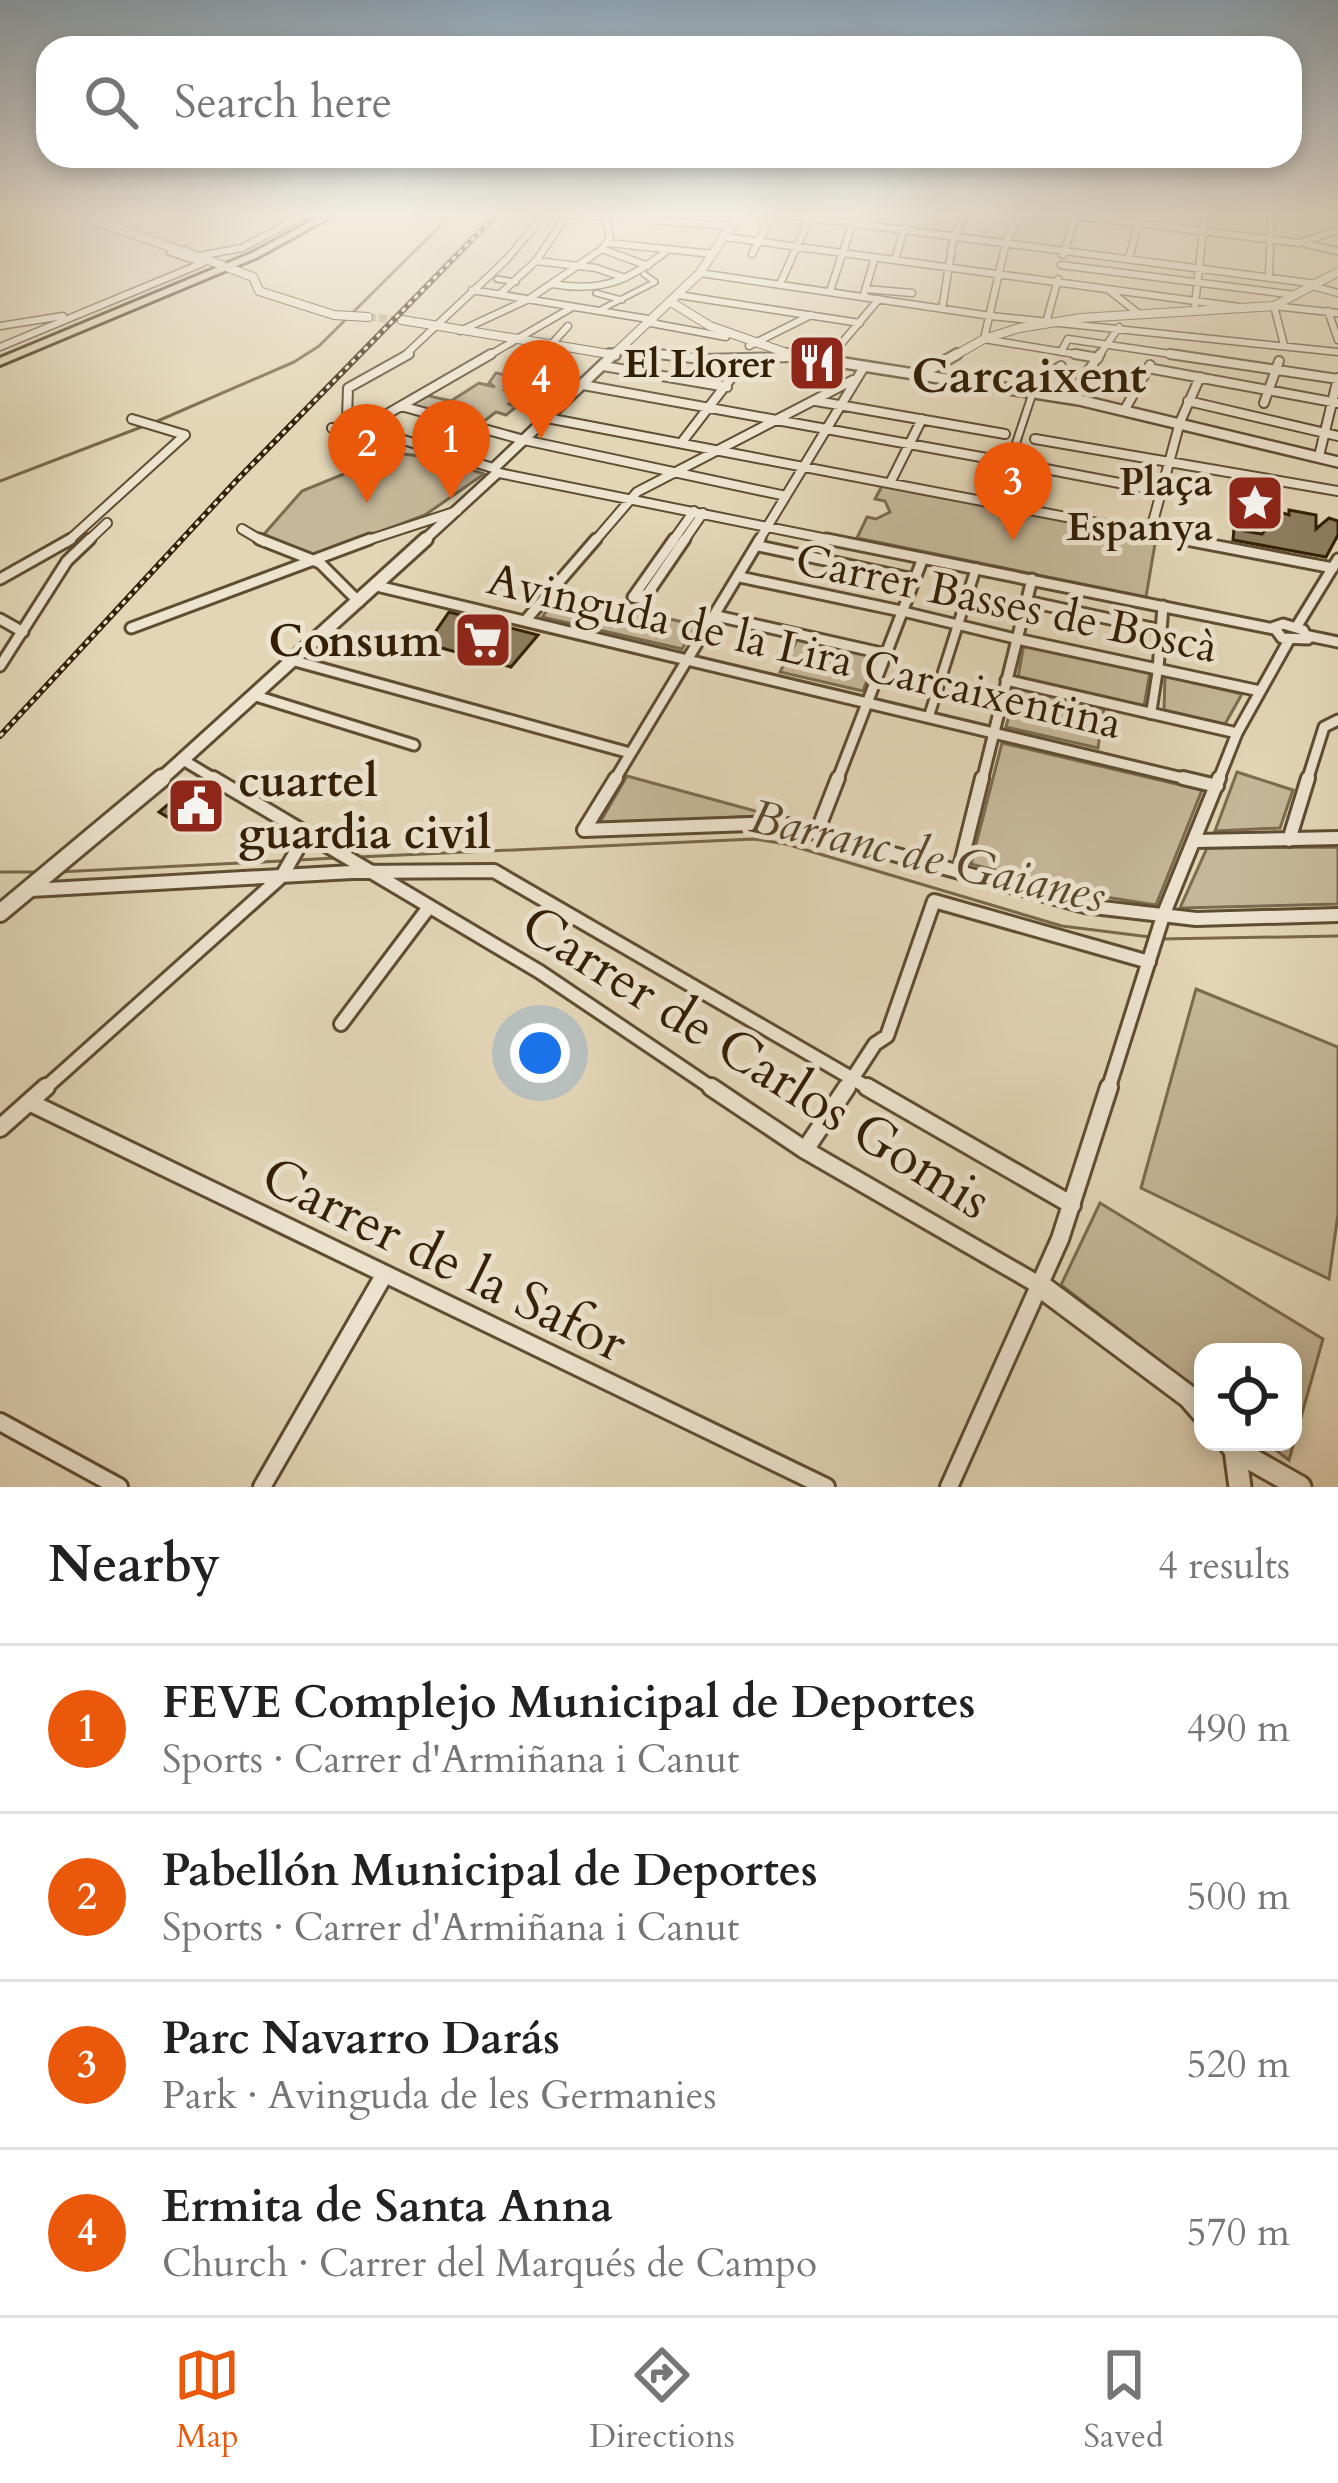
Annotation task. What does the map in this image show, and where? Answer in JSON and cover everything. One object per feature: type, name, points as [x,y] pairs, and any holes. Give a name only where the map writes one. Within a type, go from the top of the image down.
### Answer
[{"type":"main road","points":[[0,362],[188,282]]},
{"type":"street","points":[[0,347],[155,282]]},
{"type":"street","points":[[255,282],[259,292],[334,315],[368,317]]},
{"type":"street","points":[[480,282],[409,354],[355,382],[347,390],[351,400],[347,419],[332,428],[357,427],[496,471],[1274,629],[1289,640],[1303,642],[1309,636]]},
{"type":"street","points":[[500,294],[515,282]]},
{"type":"street","points":[[596,293],[617,282]]},
{"type":"street","points":[[602,309],[654,282]]},
{"type":"street","points":[[0,913],[72,857],[295,661],[457,512],[524,440],[691,282]]},
{"type":"street","points":[[733,304],[751,282]]},
{"type":"street","points":[[769,282],[830,291],[912,293]]},
{"type":"street","points":[[830,291],[833,282]]},
{"type":"street","points":[[864,293],[867,282]]},
{"type":"street","points":[[910,304],[914,282]]},
{"type":"street","points":[[942,309],[947,282]]},
{"type":"street","points":[[984,339],[998,282]]},
{"type":"street","points":[[1046,322],[1051,318],[1058,282]]},
{"type":"street","points":[[1061,282],[1194,306]]},
{"type":"street","points":[[1193,282],[1294,295]]},
{"type":"street","points":[[1301,282],[1338,293]]},
{"type":"street","points":[[1274,306],[1320,282]]},
{"type":"street","points":[[1194,306],[1198,283]]},
{"type":"street","points":[[460,331],[551,284],[622,299]]},
{"type":"street","points":[[1108,289],[1138,313]]},
{"type":"street","points":[[472,290],[602,309],[792,357],[1125,409],[1338,461]]},
{"type":"street","points":[[864,293],[992,316],[1338,352]]},
{"type":"street","points":[[826,362],[879,299]]},
{"type":"street","points":[[674,301],[733,304],[860,323]]},
{"type":"street","points":[[674,301],[726,337]]},
{"type":"street","points":[[922,374],[984,339],[1046,322],[1194,306],[1333,312],[1338,340]]},
{"type":"street","points":[[1274,306],[1283,345]]},
{"type":"street","points":[[357,427],[571,308]]},
{"type":"street","points":[[0,326],[78,314]]},
{"type":"street","points":[[749,346],[811,315]]},
{"type":"street","points":[[402,320],[551,348],[655,357],[792,357]]},
{"type":"street","points":[[519,375],[568,326],[549,320]]},
{"type":"street","points":[[1069,398],[1119,327]]},
{"type":"street","points":[[984,339],[1098,358]]},
{"type":"street","points":[[1061,352],[1068,339],[1277,366],[1338,379],[1319,456]]},
{"type":"street","points":[[1125,409],[1158,353]]},
{"type":"street","points":[[682,442],[746,360]]},
{"type":"street","points":[[603,366],[728,387]]},
{"type":"street","points":[[996,503],[1024,390],[1061,366]]},
{"type":"street","points":[[1264,404],[1277,366]]},
{"type":"street","points":[[864,367],[584,830],[779,823],[1161,922],[1338,915]]},
{"type":"street","points":[[1148,368],[1335,402]]},
{"type":"street","points":[[1150,533],[1180,422],[1200,377]]},
{"type":"street","points":[[525,621],[632,500],[675,472],[856,379]]},
{"type":"street","points":[[584,385],[992,459]]},
{"type":"street","points":[[813,401],[1005,434]]},
{"type":"street","points":[[1188,401],[1338,436]]},
{"type":"street","points":[[401,406],[524,440],[786,496]]},
{"type":"street","points":[[0,579],[69,542],[185,435],[132,418]]},
{"type":"street","points":[[547,418],[1336,565],[1297,626]]},
{"type":"street","points":[[347,419],[357,427]]},
{"type":"street","points":[[890,483],[922,419]]},
{"type":"street","points":[[1035,439],[1338,491]]},
{"type":"street","points":[[1030,466],[1161,490]]},
{"type":"street","points":[[131,628],[435,515],[457,512]]},
{"type":"street","points":[[698,512],[644,599],[633,597],[698,512]]},
{"type":"street","points":[[0,666],[67,561],[106,523]]},
{"type":"street","points":[[242,529],[278,550],[314,562],[359,602]]},
{"type":"street","points":[[759,546],[914,578]]},
{"type":"street","points":[[817,832],[923,557]]},
{"type":"street","points":[[929,716],[976,568]]},
{"type":"street","name":"Carrer Basses de Boscà","points":[[740,577],[1260,691]]},
{"type":"street","points":[[959,871],[1032,579]]},
{"type":"street","name":"Avinguda de la Lira Carcaixentina","points":[[376,586],[1217,786]]},
{"type":"street","points":[[1026,601],[1161,630]]},
{"type":"street","points":[[1151,714],[1163,606]]},
{"type":"street","points":[[717,616],[886,654]]},
{"type":"street","points":[[0,619],[23,632]]},
{"type":"street","points":[[1274,629],[1280,624],[1297,626],[1309,636],[1338,642]]},
{"type":"street","points":[[950,1487],[1072,1205],[1161,922],[1238,733],[1289,640]]},
{"type":"street","points":[[295,661],[630,753]]},
{"type":"street","points":[[1006,680],[1238,733]]},
{"type":"street","points":[[256,696],[414,745]]},
{"type":"street","points":[[1288,840],[1324,727],[1338,720]]},
{"type":"street","name":"Carrer de Carlos Gomis","points":[[183,760],[308,842],[540,972],[805,1150],[1039,1285]]},
{"type":"street","points":[[1196,841],[1338,838]]},
{"type":"street","points":[[0,1128],[284,873],[308,842]]},
{"type":"street","points":[[31,890],[284,873],[494,872],[1072,1205]]},
{"type":"street","points":[[805,1150],[875,1044],[887,1036],[934,901],[1151,955]]},
{"type":"street","points":[[340,1024],[429,907]]},
{"type":"street","name":"Carrer de la Safor","points":[[29,1102],[826,1487]]},
{"type":"street","points":[[262,1487],[383,1277]]},
{"type":"street","points":[[1039,1285],[1194,1402]]},
{"type":"street","points":[[0,1422],[119,1487]]},
{"type":"street","points":[[1233,1451],[1240,1487]]},
{"type":"street","points":[[1240,1451],[1300,1487]]},
{"type":"shaded area","points":[[496,373],[542,383],[519,380],[505,390],[522,395],[509,404],[516,407],[506,415],[496,412],[479,425],[410,404],[425,395],[451,401],[479,383],[495,387],[489,383]]},
{"type":"shaded area","points":[[395,453],[436,458],[484,474],[425,515],[311,558],[268,538],[265,533],[302,491]]},
{"type":"shaded area","points":[[882,486],[1156,538],[1146,597],[857,538],[867,517],[876,519],[890,512],[885,501],[875,499]]},
{"type":"shaded area","points":[[560,594],[696,625],[682,649],[542,617]]},
{"type":"shaded area","points":[[797,640],[876,657],[863,691],[780,672]]},
{"type":"shaded area","points":[[1024,644],[1150,672],[1144,706],[1018,677]]},
{"type":"shaded area","points":[[1165,676],[1242,694],[1225,724],[1164,710]]},
{"type":"shaded area","points":[[1016,688],[1104,708],[1098,748],[1006,727]]},
{"type":"shaded area","points":[[1002,743],[1202,790],[1156,905],[1086,894],[971,864]]},
{"type":"shaded area","points":[[1237,772],[1293,790],[1280,828],[1215,831]]},
{"type":"shaded area","points":[[627,776],[759,812],[760,816],[599,824]]},
{"type":"shaded area","points":[[1338,847],[1338,904],[1180,908],[1207,848]]},
{"type":"shaded area","points":[[1196,989],[1338,1047],[1338,1214],[1329,1279],[1141,1188]]},
{"type":"shaded area","points":[[1100,1203],[1323,1339],[1302,1414],[1302,1343],[1194,1343],[1194,1387],[1061,1285]]},
{"type":"building","points":[[1289,510],[1316,515],[1316,529],[1329,518],[1338,521],[1338,535],[1326,557],[1233,540],[1234,529],[1262,534],[1280,512],[1289,515]]},
{"type":"building","name":"Consum","points":[[449,612],[538,635],[511,667],[427,644]]},
{"type":"building","name":"cuartel guardia civil","points":[[190,786],[203,790],[197,795],[216,805],[184,827],[159,812]]},
{"type":"waterway","points":[[153,423],[294,362],[319,346],[383,282]]},
{"type":"waterway","points":[[0,481],[144,426]]},
{"type":"waterway","name":"Barranc de Gaianes","points":[[358,857],[754,839],[786,844],[1062,926],[1150,937]]},
{"type":"waterway","name":"Barranc de Gaianes","points":[[298,860],[336,858]]},
{"type":"waterway","name":"Barranc de Gaianes","points":[[58,872],[282,861]]},
{"type":"waterway","name":"Barranc de Gaianes","points":[[0,872],[36,872]]},
{"type":"waterway","name":"Barranc de Gaianes","points":[[1160,939],[1338,936]]},
{"type":"tunnel","points":[[368,317],[402,320]]},
{"type":"railway","points":[[0,736],[236,481],[430,282]]},
{"type":"place","name":"El Llorer","points":[[817,363]]},
{"type":"place","name":"Ermita de Santa Anna","points":[[541,439]]},
{"type":"place","name":"FEVE Complejo Municipal de Deportes","points":[[451,499]]},
{"type":"place","name":"Pabellón Municipal de Deportes","points":[[367,503]]},
{"type":"place","name":"Plaça Espanya","points":[[1255,503]]},
{"type":"place","name":"Parc Navarro Darás","points":[[1013,541]]},
{"type":"place","name":"Consum","points":[[483,640]]},
{"type":"place","name":"cuartel guardia civil","points":[[196,806]]},
{"type":"district","name":"Carcaixent","points":[[1029,375]]}]
